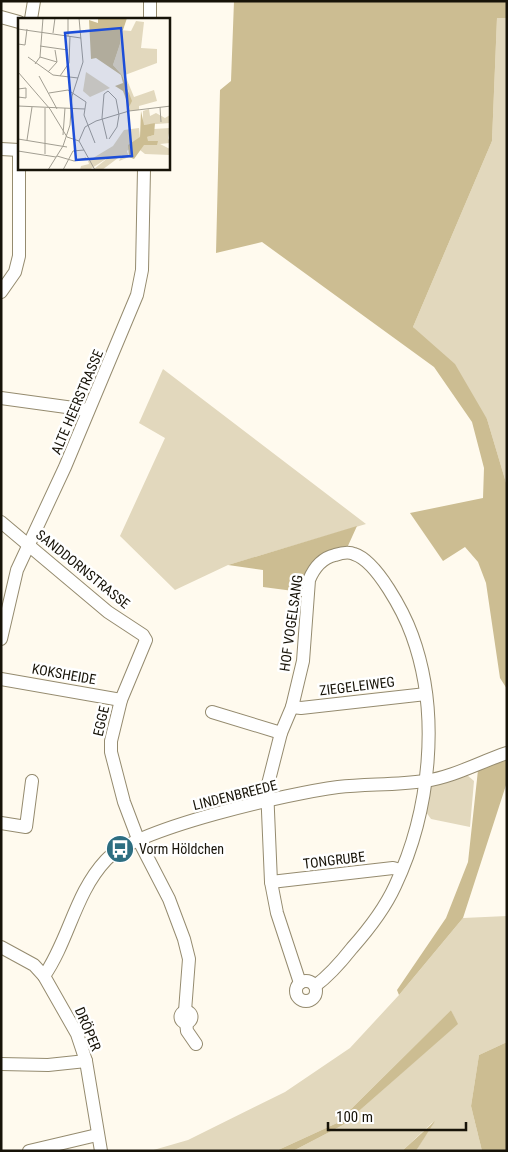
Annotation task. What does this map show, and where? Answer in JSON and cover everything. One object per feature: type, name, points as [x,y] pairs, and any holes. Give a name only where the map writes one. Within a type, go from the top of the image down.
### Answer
[{"type":"street","points":[[31,18],[34,1]]},
{"type":"street","points":[[150,1],[150,18]]},
{"type":"street","points":[[1,17],[18,22]]},
{"type":"street","points":[[1,149],[18,150]]},
{"type":"street","points":[[1,292],[15,272],[19,256],[19,170]]},
{"type":"street","name":"ALTE HEERSTRASSE","points":[[1,638],[17,570],[54,491],[137,295],[142,270],[144,170]]},
{"type":"street","points":[[1,398],[88,410]]},
{"type":"street","name":"SANDDORNSTRASSE","points":[[1,522],[108,612],[143,635],[146,640]]},
{"type":"street","name":"HOF VOGELSANG","points":[[300,983],[277,913],[272,882],[266,788],[281,733],[292,707],[303,661],[310,580],[314,568],[332,556],[346,552],[361,558],[380,576],[401,610],[418,655],[426,694],[429,729],[426,781],[422,808],[396,886],[360,940],[329,977],[315,986]]},
{"type":"street","name":"EGGE","points":[[138,840],[124,802],[111,752],[111,741],[121,700],[146,640]]},
{"type":"street","name":"KOKSHEIDE","points":[[1,679],[121,700]]},
{"type":"street","name":"ZIEGELEIWEG","points":[[292,707],[302,708],[426,694]]},
{"type":"street","points":[[212,712],[281,733]]},
{"type":"street","name":"LINDENBREEDE","points":[[44,976],[86,887],[106,860],[120,848],[138,840],[217,814],[340,787],[426,781],[447,776],[507,753]]},
{"type":"street","points":[[1,823],[26,827],[32,782]]},
{"type":"street","points":[[138,840],[169,899],[184,939],[189,959],[185,1017],[188,1031],[196,1044]]},
{"type":"street","name":"TONGRUBE","points":[[272,882],[392,868],[400,870]]},
{"type":"street","name":"DRÖPER","points":[[1,946],[34,965],[44,976],[77,1034],[86,1061],[100,1151]]},
{"type":"street","points":[[306,981],[315,986],[317,992],[314,999],[304,1002],[298,998],[296,992],[300,983],[306,981]]},
{"type":"street","points":[[1,1064],[48,1065],[86,1061]]},
{"type":"street","points":[[29,1151],[97,1135]]},
{"type":"shaded area","points":[[234,1],[507,1],[507,18],[497,18],[492,141],[413,327],[455,364],[487,419],[507,486],[507,689],[500,678],[486,583],[478,562],[465,547],[443,561],[410,513],[483,498],[484,468],[472,422],[434,367],[262,242],[216,253],[220,90],[231,81]]},
{"type":"shaded area","points":[[497,18],[507,18],[507,486],[487,419],[413,327],[492,141]]},
{"type":"shaded area","points":[[163,369],[366,524],[228,565],[175,590],[120,536],[165,438],[139,423]]},
{"type":"shaded area","points":[[357,526],[347,548],[327,552],[316,560],[308,573],[301,592],[263,587],[263,570],[228,565]]},
{"type":"shaded area","points":[[507,760],[507,782],[463,918],[399,995],[397,990],[446,918],[468,862],[478,770]]},
{"type":"shaded area","points":[[467,775],[474,781],[470,827],[431,819],[426,812],[430,787]]},
{"type":"shaded area","points":[[507,916],[507,1042],[479,1055],[471,1106],[482,1151],[416,1151],[433,1122],[402,1151],[293,1151],[343,1125],[457,1024],[451,1010],[337,1123],[276,1151],[150,1151],[188,1140],[285,1092],[350,1048],[399,995],[463,918]]},
{"type":"shaded area","points":[[451,1010],[458,1024],[343,1125],[293,1151],[276,1151],[337,1123]]},
{"type":"shaded area","points":[[507,1042],[507,1151],[482,1151],[471,1106],[479,1055]]},
{"type":"shaded area","points":[[435,1121],[416,1151],[402,1151]]},
{"type":"place","name":"Vorm Höldchen","points":[[120,849]]}]
